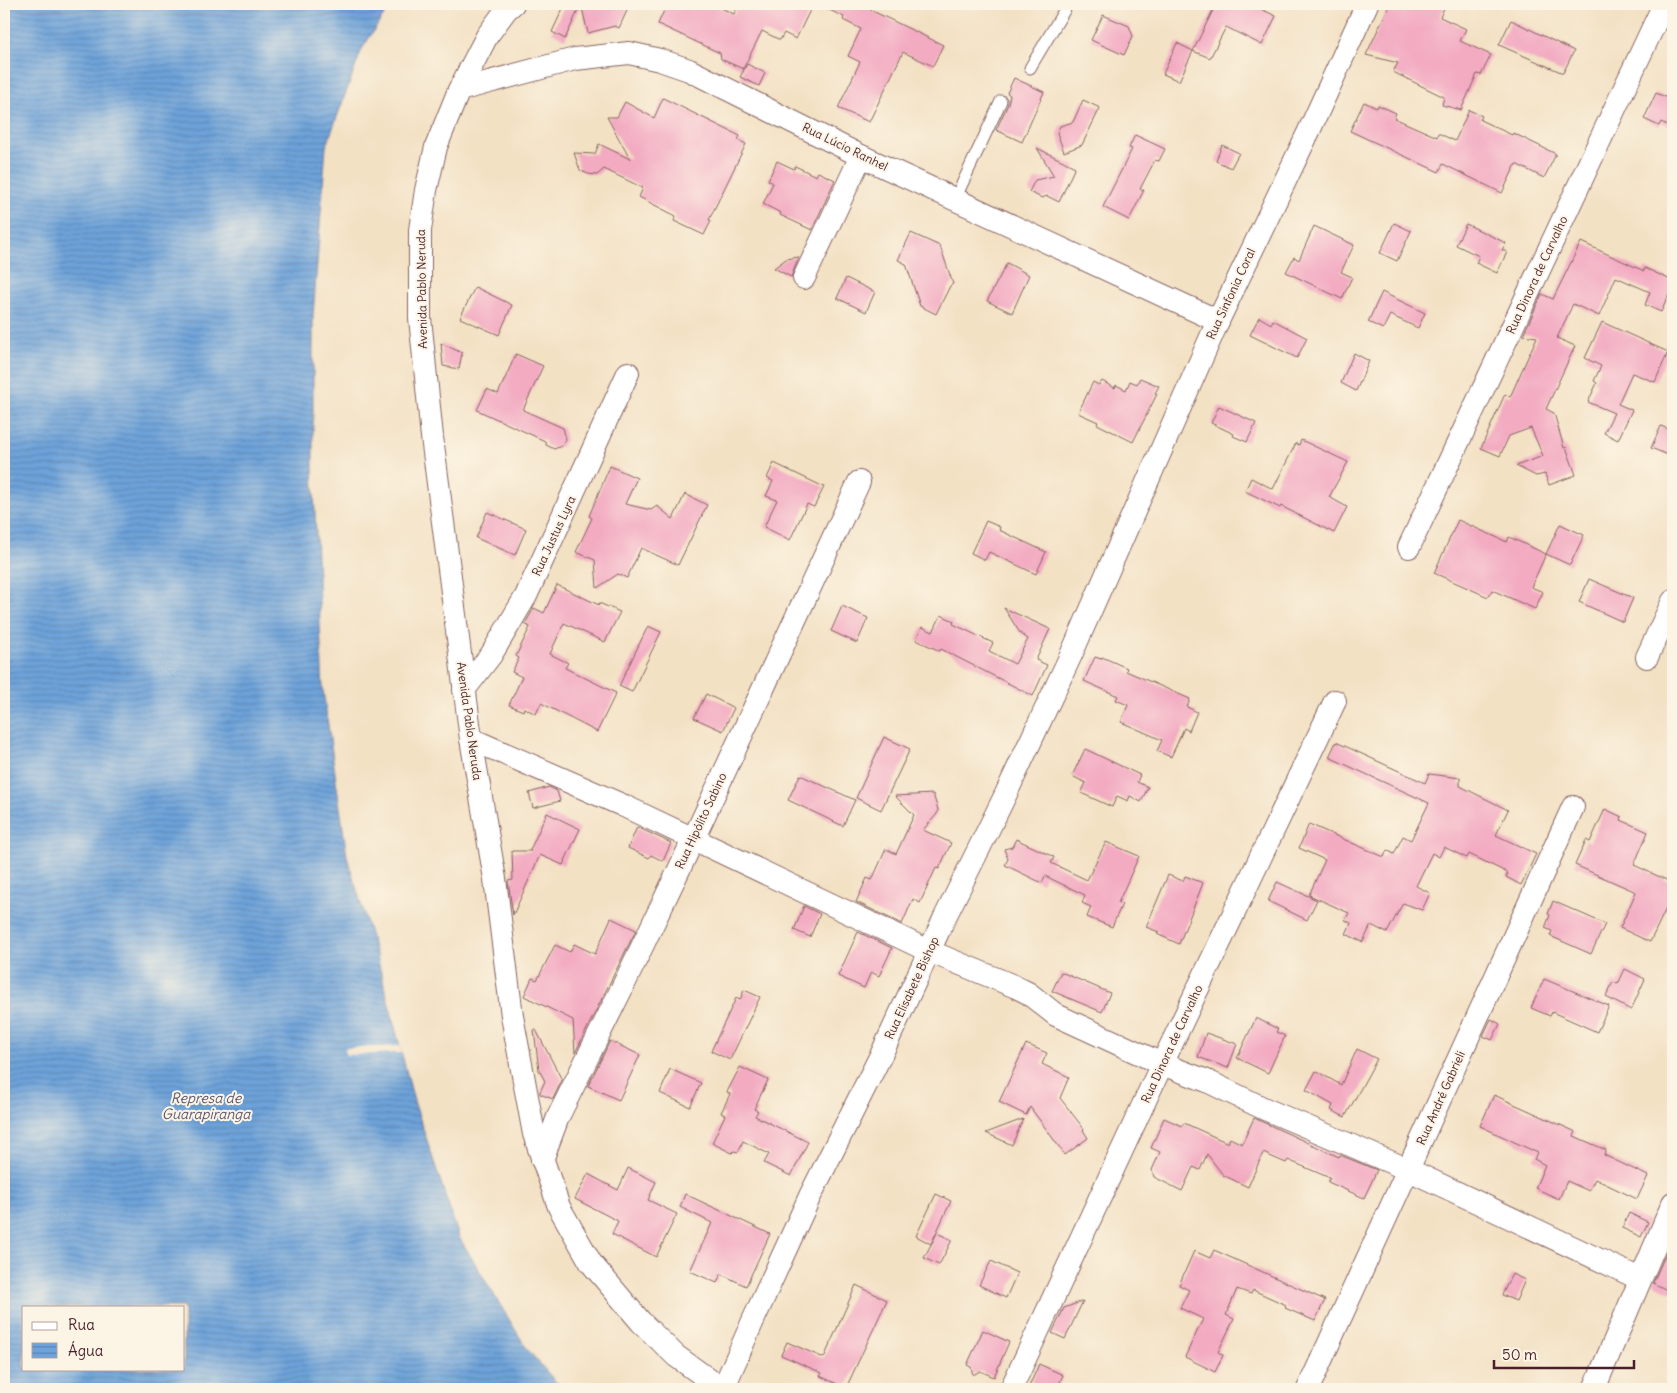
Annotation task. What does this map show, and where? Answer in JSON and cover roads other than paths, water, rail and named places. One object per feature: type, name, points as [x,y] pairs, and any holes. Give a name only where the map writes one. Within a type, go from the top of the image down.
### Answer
[{"type":"street","name":"Avenida Pablo Neruda","points":[[513,4],[506,10],[487,36],[459,90],[436,147],[426,190],[420,230],[420,318],[432,437],[464,690],[495,879],[512,1016],[534,1134],[559,1207],[591,1263],[641,1322],[676,1356],[723,1389]]},
{"type":"street","name":"Rua Sinfonia Coral","points":[[1100,586],[1218,321],[1309,131],[1367,4]]},
{"type":"street","name":"Rua Dinora de Carvalho","points":[[1409,547],[1664,4]]},
{"type":"street","name":"Rua Lúcio Ranhel","points":[[459,90],[575,59],[629,53],[660,60],[689,70],[861,156],[1218,321]]},
{"type":"street","points":[[804,278],[861,156]]},
{"type":"street","name":"Rua Justus Lyra","points":[[464,690],[491,655],[526,596],[628,373]]},
{"type":"street","name":"Rua Hipólito Sabino","points":[[542,1160],[558,1117],[693,839],[786,642],[858,482]]},
{"type":"street","name":"Rua Elisabete Bishop","points":[[723,1389],[806,1205],[882,1053],[928,951],[1036,729],[1100,586]]},
{"type":"street","points":[[1646,657],[1673,601]]},
{"type":"street","name":"Rua Dinora de Carvalho","points":[[1011,1389],[1162,1064],[1335,701]]},
{"type":"street","points":[[471,739],[622,805],[928,951],[1016,987],[1028,993],[1056,1015],[1162,1064],[1207,1081],[1265,1109],[1409,1170],[1640,1279]]},
{"type":"street","name":"Rua André Gabrieli","points":[[1308,1389],[1573,806]]},
{"type":"street","points":[[1594,1389],[1673,1203]]},
{"type":"lane","points":[[1030,68],[1068,4]]},
{"type":"lane","points":[[956,199],[1001,100]]},
{"type":"water","name":"Represa de Guarapiranga","points":[[4,4],[391,4],[362,49],[326,147],[313,316],[313,468],[323,690],[347,856],[378,961],[414,1101],[459,1237],[527,1349],[562,1389],[4,1389]]}]
